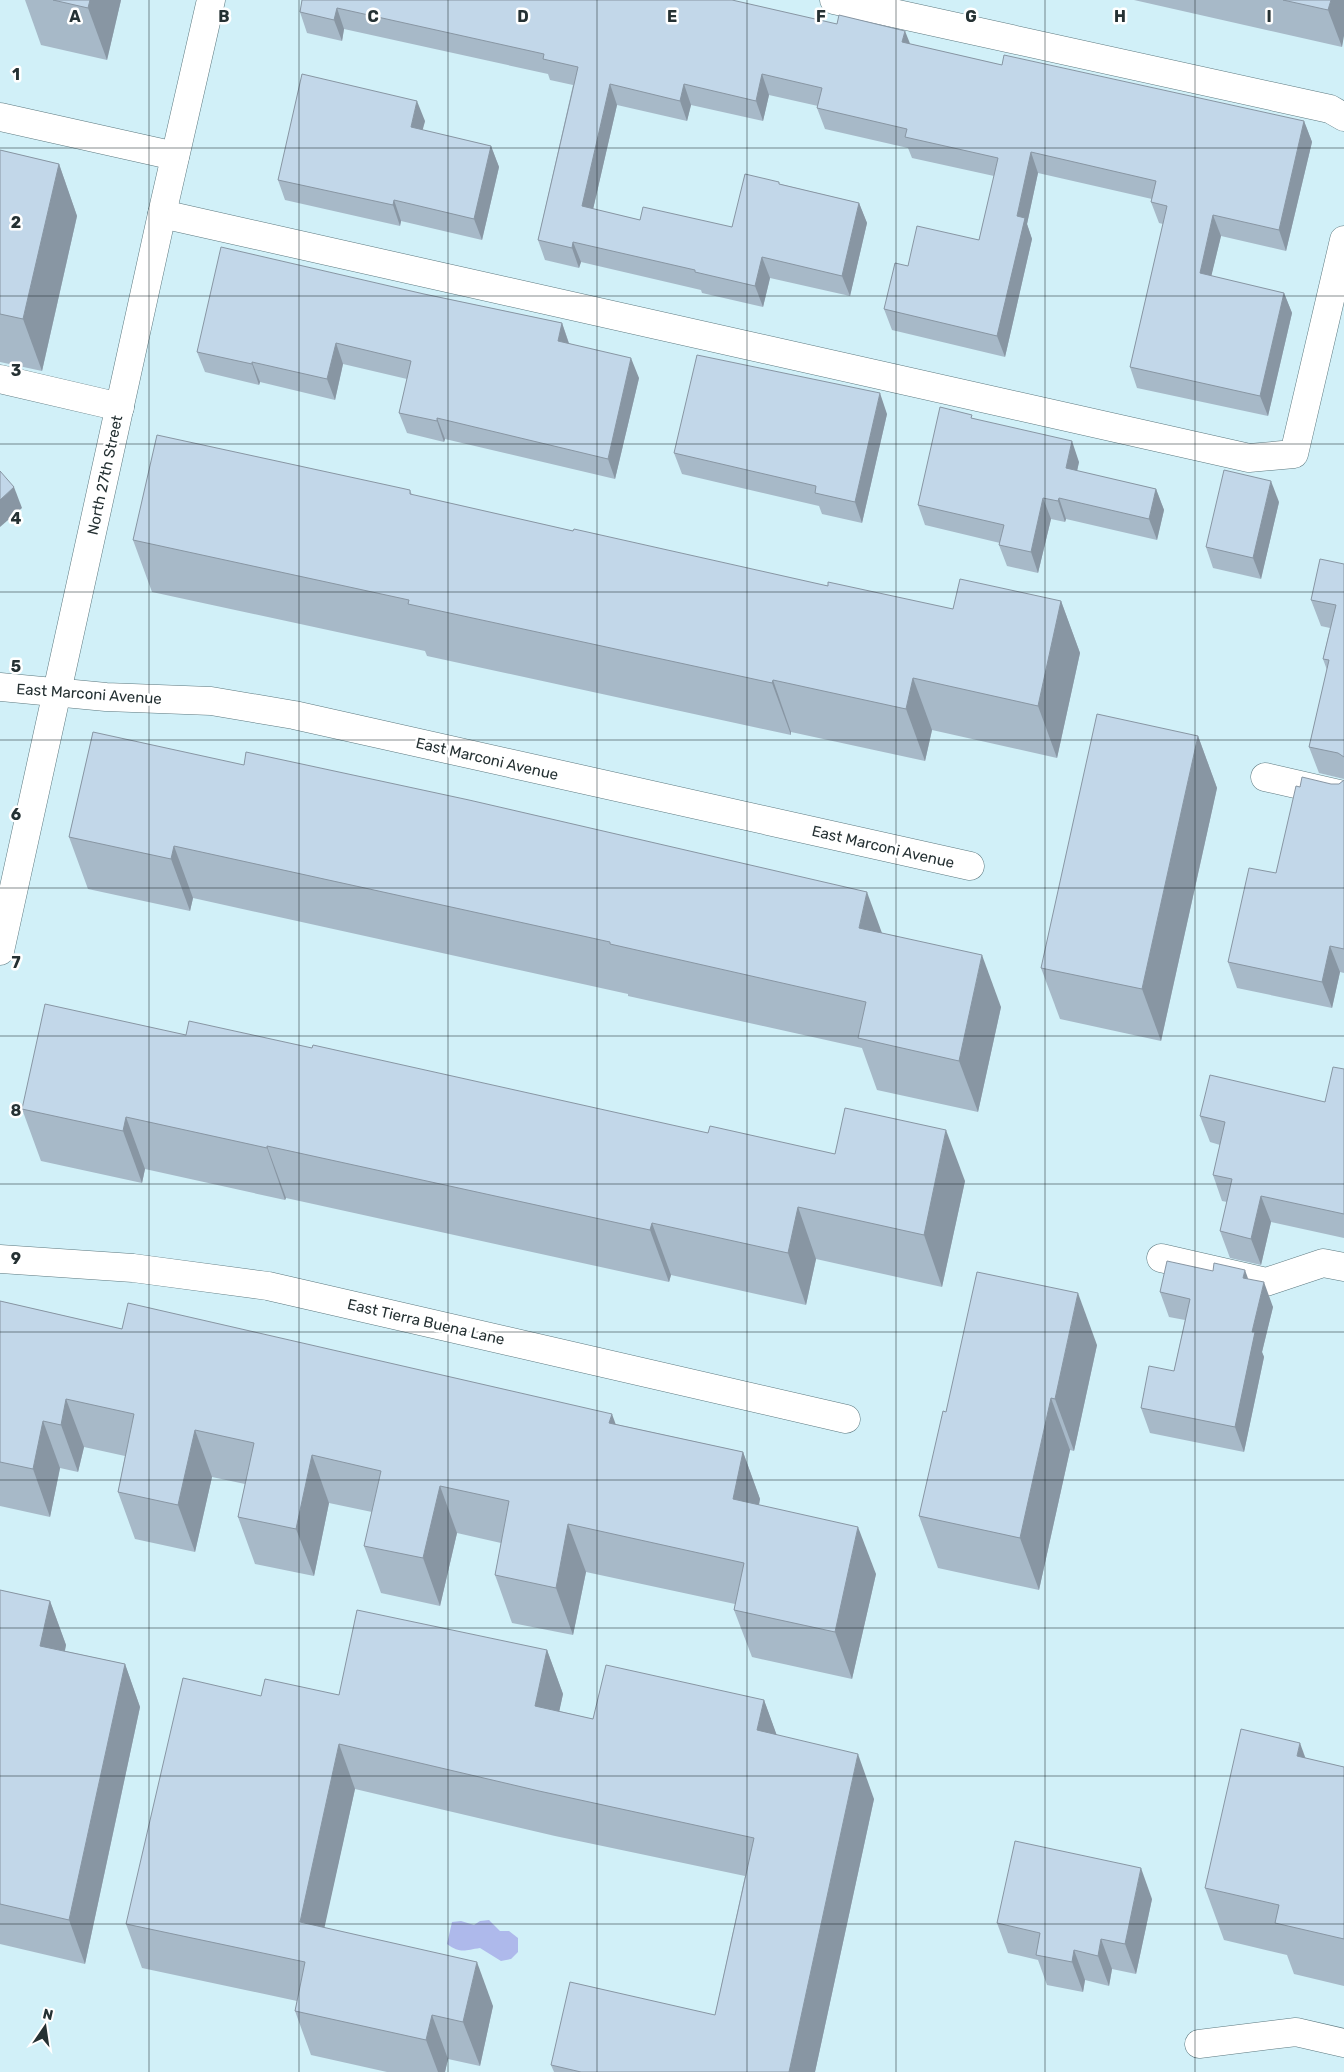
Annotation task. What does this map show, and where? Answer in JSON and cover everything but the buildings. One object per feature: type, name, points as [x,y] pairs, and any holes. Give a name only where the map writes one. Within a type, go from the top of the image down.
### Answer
[{"type":"street","name":"North 27th Street","points":[[0,951],[211,0]]},
{"type":"street","points":[[834,0],[1330,109],[1344,116]]},
{"type":"street","points":[[0,117],[175,156]]},
{"type":"street","points":[[162,214],[1249,458],[1294,454],[1344,240]]},
{"type":"street","points":[[0,379],[120,407]]},
{"type":"street","name":"East Marconi Avenue","points":[[0,687],[106,697],[210,701],[294,715],[970,866]]},
{"type":"street","points":[[1265,777],[1344,795]]},
{"type":"street","name":"East Tierra Buena Lane","points":[[0,1258],[133,1268],[268,1286],[846,1420]]},
{"type":"street","points":[[1161,1258],[1266,1282],[1324,1263],[1344,1267]]},
{"type":"street","points":[[1199,2044],[1296,2032],[1344,2043]]},
{"type":"water","points":[[489,1920],[500,1931],[509,1931],[518,1938],[518,1952],[511,1959],[501,1961],[480,1948],[460,1950],[447,1944],[452,1922],[461,1921],[474,1925],[480,1921]]}]
